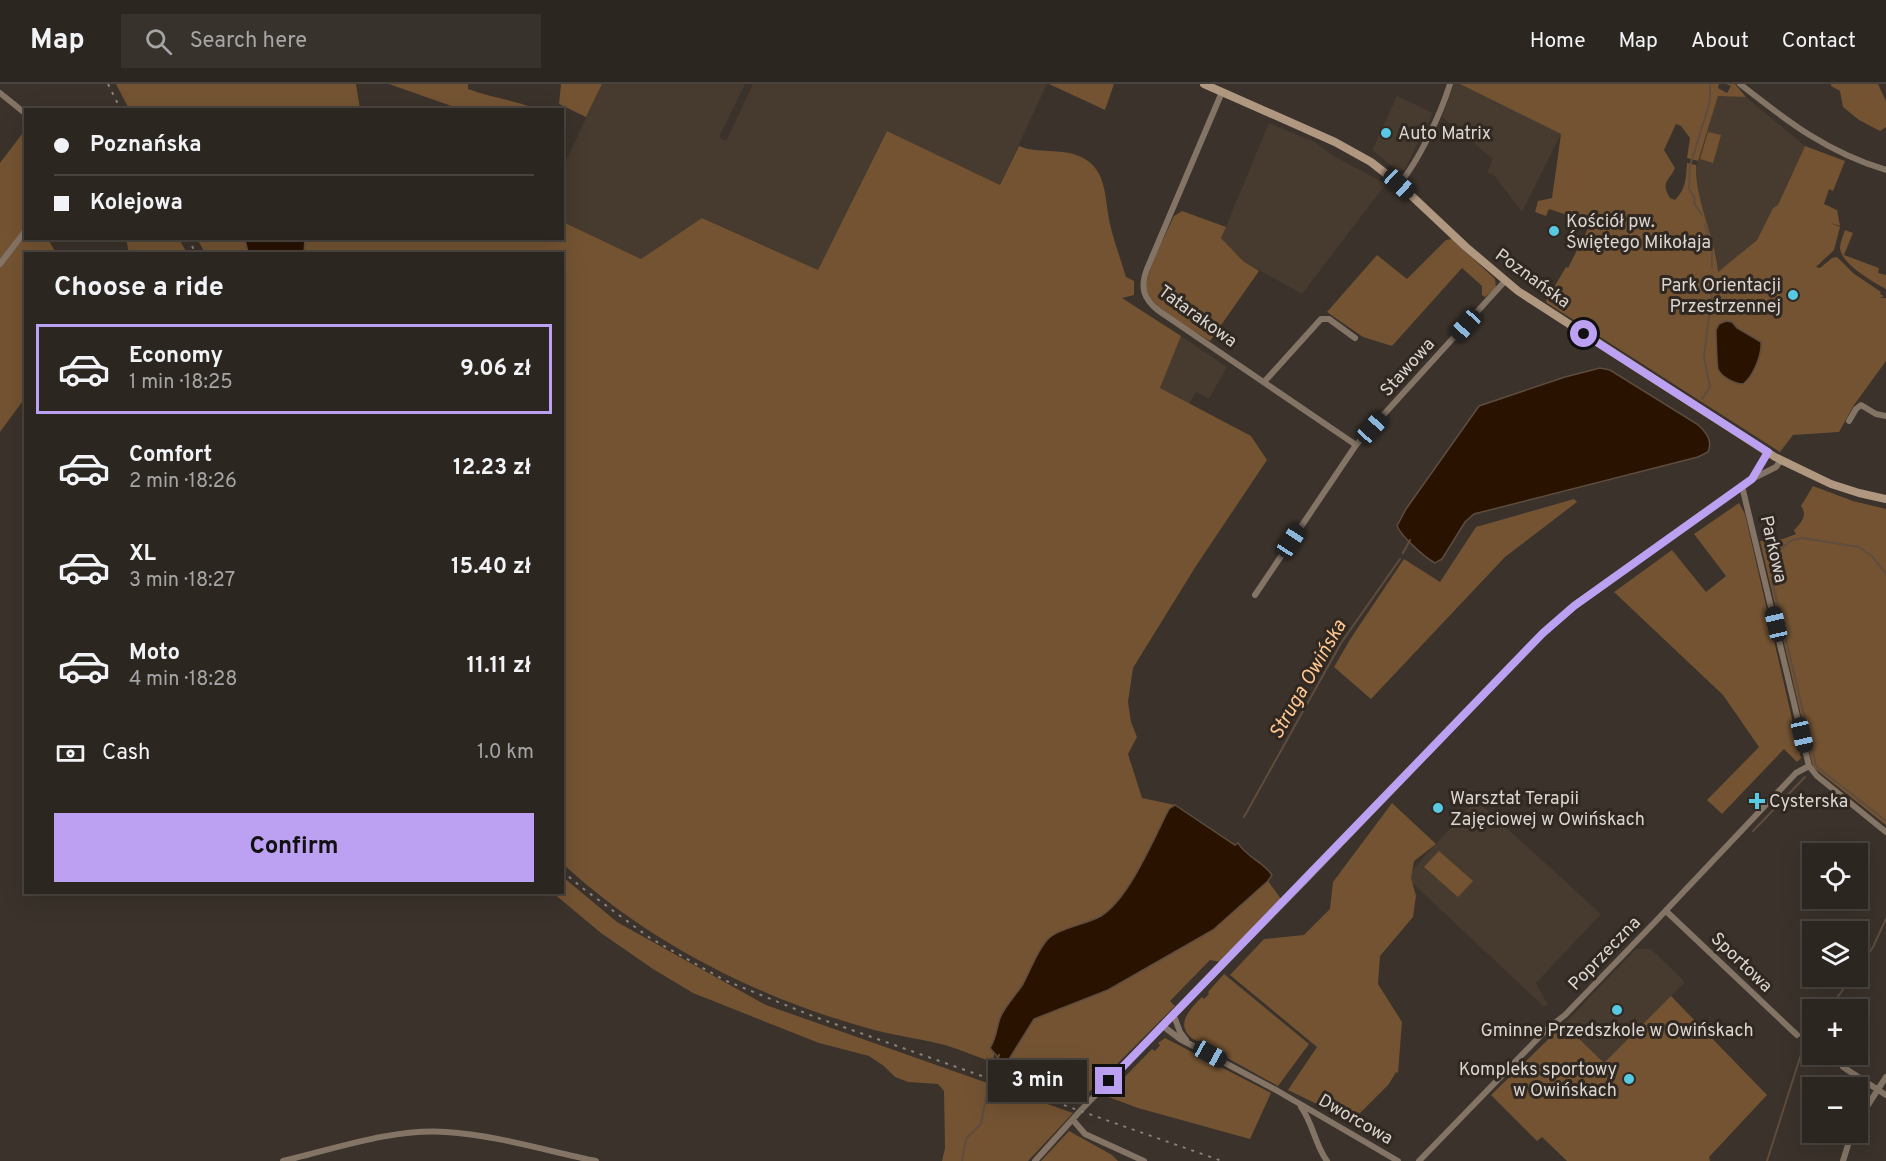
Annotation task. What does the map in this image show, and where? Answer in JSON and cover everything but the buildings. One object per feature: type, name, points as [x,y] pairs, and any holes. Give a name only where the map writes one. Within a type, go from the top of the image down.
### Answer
[{"type":"main road","name":"Poznańska","points":[[1204,84],[1350,149],[1378,167],[1505,281],[1533,302],[1781,460],[1831,484],[1859,494],[1886,499]]},
{"type":"street","points":[[1399,184],[1407,174],[1438,116],[1450,84]]},
{"type":"street","points":[[1740,84],[1802,132],[1840,154],[1886,170]]},
{"type":"street","name":"Tatarakowa","points":[[1222,92],[1147,269],[1142,287],[1145,297],[1153,307],[1356,445]]},
{"type":"street","points":[[0,93],[24,112]]},
{"type":"street","points":[[0,264],[24,233]]},
{"type":"street","name":"Stawowa","points":[[1255,595],[1356,445],[1505,281]]},
{"type":"street","points":[[1265,381],[1321,319],[1329,319],[1354,338]]},
{"type":"street","points":[[1849,422],[1861,405],[1876,414],[1886,416]]},
{"type":"street","points":[[1752,479],[1768,452]]},
{"type":"street","points":[[1035,1161],[1550,626],[1742,486],[1776,467],[1781,460]]},
{"type":"street","name":"Parkowa","points":[[1742,486],[1809,766]]},
{"type":"street","points":[[1809,766],[1820,779],[1886,832]]},
{"type":"street","name":"Poprzeczna","points":[[1419,1161],[1666,911],[1796,773],[1809,766]]},
{"type":"street","name":"Sportowa","points":[[1666,911],[1797,1035]]},
{"type":"street","points":[[1174,1016],[1180,1032],[1189,1043]]},
{"type":"street","name":"Dworcowa","points":[[1163,1026],[1398,1161]]},
{"type":"street","points":[[1843,1067],[1886,1095]]},
{"type":"street","points":[[1868,1105],[1886,1077]]},
{"type":"street","name":"Dworcowa","points":[[1299,1104],[1312,1125],[1328,1161]]},
{"type":"street","points":[[1312,1125],[1316,1120],[1322,1118]]},
{"type":"street","points":[[1072,1120],[1085,1134],[1144,1161]]},
{"type":"street","points":[[284,1161],[402,1134],[445,1132],[485,1137],[596,1161]]},
{"type":"street","points":[[1843,1161],[1849,1143]]},
{"type":"shaded area","points":[[116,84],[356,84],[360,108],[128,108]]},
{"type":"shaded area","points":[[389,84],[468,84],[468,89],[534,108],[457,108]]},
{"type":"shaded area","points":[[561,84],[602,84],[586,117],[559,104]]},
{"type":"shaded area","points":[[602,84],[745,84],[719,137],[726,141],[753,84],[1047,84],[1000,185],[887,131],[818,270],[703,218],[641,259],[564,222],[564,165]]},
{"type":"shaded area","points":[[1049,84],[1114,84],[1105,110]]},
{"type":"shaded area","points":[[1454,84],[1460,84],[1561,134],[1522,212],[1493,174],[1487,173],[1493,159],[1442,117]]},
{"type":"shaded area","points":[[1460,84],[1719,84],[1718,88],[1727,93],[1731,86],[1726,84],[1735,84],[1746,97],[1718,96],[1698,161],[1687,158],[1690,138],[1681,126],[1676,124],[1664,150],[1675,168],[1666,182],[1670,198],[1675,200],[1681,192],[1686,178],[1687,163],[1696,165],[1699,192],[1718,272],[1757,240],[1773,208],[1778,205],[1805,146],[1845,161],[1833,191],[1829,189],[1824,204],[1837,210],[1840,226],[1831,223],[1840,227],[1834,250],[1816,267],[1820,268],[1832,258],[1837,257],[1853,273],[1881,292],[1880,294],[1884,296],[1880,298],[1886,298],[1886,361],[1854,405],[1839,432],[1793,435],[1780,452],[1547,303],[1546,301],[1566,267],[1568,268],[1591,223],[1549,209],[1546,216],[1535,212],[1538,201],[1552,198],[1561,134]]},
{"type":"shaded area","points":[[1831,84],[1878,84],[1886,101],[1886,127],[1880,131],[1859,120],[1843,107],[1840,91]]},
{"type":"shaded area","points":[[1718,95],[1746,97],[1805,146],[1778,206],[1773,208],[1757,240],[1718,272],[1717,259],[1697,192],[1696,167]]},
{"type":"shaded area","points":[[1397,96],[1433,113],[1405,169],[1398,171],[1372,150]]},
{"type":"shaded area","points":[[1269,123],[1315,142],[1332,155],[1386,184],[1302,294],[1243,261],[1221,238]]},
{"type":"shaded area","points":[[24,131],[24,240],[49,240],[55,252],[24,252],[24,399],[0,432],[0,163]]},
{"type":"shaded area","points":[[887,131],[1000,185],[1019,146],[1079,156],[1088,161],[1100,176],[1112,231],[1126,277],[1134,281],[1134,295],[1122,298],[1181,336],[1160,388],[1251,436],[1267,460],[1196,566],[1133,668],[1128,702],[1131,722],[1137,737],[1128,754],[1142,798],[1175,805],[1169,809],[1131,882],[1111,908],[1095,919],[1051,936],[1043,945],[1023,983],[1000,1018],[990,1048],[994,1054],[993,1062],[945,1045],[874,1030],[831,1017],[748,985],[670,944],[597,893],[564,865],[564,252],[304,252],[305,240],[564,240],[564,222],[641,259],[702,218],[818,270]]},
{"type":"shaded area","points":[[1708,132],[1721,135],[1713,163],[1700,159]]},
{"type":"shaded area","points":[[1182,211],[1226,227],[1221,238],[1243,261],[1259,271],[1210,341],[1163,311],[1149,296],[1146,289],[1152,264],[1174,216]]},
{"type":"shaded area","points":[[1845,230],[1853,233],[1844,255],[1879,268],[1878,273],[1886,275],[1886,289],[1859,272],[1842,255],[1840,247]]},
{"type":"shaded area","points":[[1452,239],[1495,279],[1496,288],[1485,297],[1482,295],[1482,286],[1462,268],[1392,346],[1363,337],[1327,312],[1377,255],[1407,279],[1446,240]]},
{"type":"shaded area","points":[[126,240],[180,240],[186,252],[129,252]]},
{"type":"shaded area","points":[[198,240],[245,240],[248,252],[204,252]]},
{"type":"shaded area","points":[[245,240],[305,240],[304,252],[248,252]]},
{"type":"shaded area","points":[[1726,321],[1732,322],[1737,328],[1761,342],[1756,365],[1743,384],[1729,380],[1718,369],[1716,330],[1719,324]]},
{"type":"shaded area","points":[[1181,336],[1227,367],[1209,399],[1196,392],[1189,404],[1160,388]]},
{"type":"shaded area","points":[[1600,368],[1610,370],[1697,424],[1708,436],[1710,444],[1708,452],[1698,457],[1474,514],[1465,522],[1442,559],[1435,563],[1419,552],[1404,536],[1397,526],[1406,509],[1479,406],[1565,377]]},
{"type":"shaded area","points":[[1813,486],[1853,501],[1886,509],[1886,825],[1813,767],[1760,541],[1783,539],[1796,534],[1794,530],[1804,516],[1801,506]]},
{"type":"shaded area","points":[[1574,499],[1577,502],[1505,557],[1371,699],[1334,667],[1404,559],[1440,582],[1476,527]]},
{"type":"shaded area","points":[[1739,503],[1745,514],[1801,758],[1797,762],[1784,749],[1722,814],[1707,800],[1759,747],[1723,695],[1614,592],[1672,550],[1706,592],[1726,576],[1694,534]]},
{"type":"shaded area","points":[[1476,800],[1601,914],[1536,983],[1548,1005],[1544,1007],[1406,877]]},
{"type":"shaded area","points":[[1392,803],[1436,844],[1414,861],[1411,878],[1416,896],[1413,917],[1380,956],[1378,984],[1402,1022],[1398,1073],[1396,1072],[1389,1084],[1352,1121],[1288,1090],[1317,1047],[1230,975],[1264,939],[1304,935],[1330,909],[1333,882]]},
{"type":"shaded area","points":[[1175,805],[1235,845],[1238,843],[1241,848],[1269,870],[1272,875],[1268,881],[1213,930],[1108,990],[1034,1019],[1006,1064],[1003,1063],[990,1048],[1000,1018],[1023,984],[1043,945],[1051,936],[1095,919],[1111,908],[1131,882],[1169,809]]},
{"type":"shaded area","points":[[1439,851],[1473,881],[1458,897],[1424,867]]},
{"type":"shaded area","points":[[564,878],[617,922],[766,1005],[1073,1113],[1028,1161],[942,1161],[945,1148],[944,1091],[938,1084],[908,1082],[895,1077],[869,1056],[819,1043],[693,993],[601,933],[554,894],[564,894]]},
{"type":"shaded area","points":[[1268,881],[1281,899],[1221,962],[1210,960],[1170,1001],[1175,1006],[1083,1098],[1001,1069],[1033,1019],[1108,990],[1213,930]]},
{"type":"shaded area","name":"Gminne Przedszkole w Owińskach","points":[[1636,949],[1651,949],[1685,982],[1604,1063],[1564,1024]]},
{"type":"shaded area","points":[[1224,974],[1309,1044],[1278,1086],[1187,1034],[1184,1023],[1189,1012],[1202,997],[1204,999],[1209,994],[1208,992]]},
{"type":"shaded area","name":"Kompleks sportowy w Owińskach","points":[[1671,996],[1767,1095],[1709,1157],[1710,1161],[1567,1161],[1542,1137],[1537,1141],[1491,1095],[1564,1024],[1604,1063]]},
{"type":"shaded area","points":[[1165,1038],[1271,1093],[1250,1139],[1138,1108],[1106,1096],[1152,1049],[1155,1051],[1160,1045],[1158,1043]]},
{"type":"shaded area","points":[[1069,1131],[1112,1155],[1118,1161],[1041,1161]]},
{"type":"waterway","name":"Struga Owińska","points":[[1702,215],[1689,189],[1690,166],[1710,101],[1710,84]]},
{"type":"waterway","name":"Struga Owińska","points":[[1705,224],[1712,252],[1712,268]]},
{"type":"waterway","name":"Struga Owińska","points":[[1712,275],[1712,286]]},
{"type":"waterway","name":"Struga Owińska","points":[[1702,399],[1710,387],[1704,357],[1712,293]]},
{"type":"waterway","points":[[1770,572],[1773,557],[1790,541],[1802,538],[1859,547],[1872,556],[1886,574]]},
{"type":"waterway","name":"Struga Owińska","points":[[1403,553],[1410,540]]},
{"type":"waterway","name":"Struga Owińska","points":[[1244,817],[1341,643],[1400,559]]},
{"type":"waterway","points":[[1772,581],[1816,766],[1886,821]]},
{"type":"waterway","points":[[1753,831],[1805,777]]},
{"type":"waterway","points":[[1868,954],[1886,919]]},
{"type":"waterway","points":[[1836,999],[1845,987]]},
{"type":"waterway","points":[[1767,1161],[1802,1051]]},
{"type":"waterway","points":[[995,1066],[999,1055]]},
{"type":"waterway","points":[[962,1161],[966,1139],[981,1124],[987,1091]]},
{"type":"railway","points":[[108,84],[120,108]]},
{"type":"railway","points":[[189,240],[195,252]]},
{"type":"railway","points":[[564,873],[650,938],[724,980],[815,1017],[1222,1161]]},
{"type":"place","name":"Auto Matrix","points":[[1386,133]]},
{"type":"place","name":"Kościół pw. Świętego Mikołaja","points":[[1554,231]]},
{"type":"place","name":"Park Orientacji Przestrzennej","points":[[1793,295]]},
{"type":"place","name":"Cysterska","points":[[1757,801]]},
{"type":"place","name":"Warsztat Terapii Zajęciowej w Owińskach","points":[[1438,808]]},
{"type":"place","name":"Gminne Przedszkole w Owińskach","points":[[1617,1010]]},
{"type":"place","name":"Kompleks sportowy w Owińskach","points":[[1629,1079]]},
{"type":"route","points":[[1109,1081],[1290,897],[1543,633],[1574,606],[1752,479],[1768,452],[1584,334]]}]
